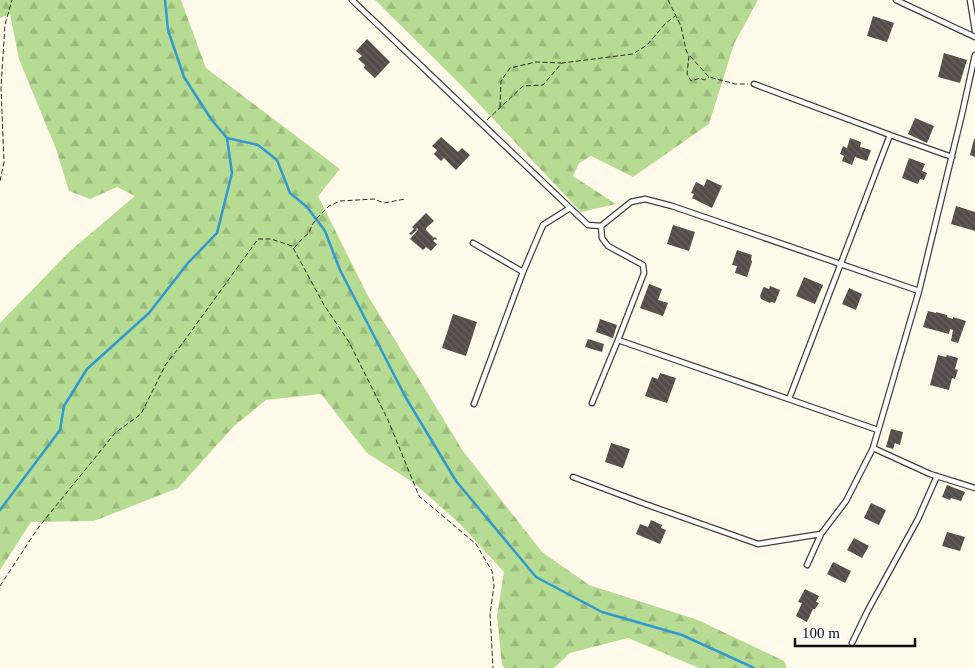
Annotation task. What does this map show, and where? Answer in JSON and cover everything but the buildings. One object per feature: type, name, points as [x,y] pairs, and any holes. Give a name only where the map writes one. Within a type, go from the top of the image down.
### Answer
[{"type":"lane","points":[[352,0],[588,225],[601,226],[631,202],[645,199],[672,206],[919,291]]},
{"type":"lane","points":[[896,0],[975,37]]},
{"type":"lane","points":[[970,0],[975,31]]},
{"type":"lane","points":[[807,565],[821,534],[846,501],[873,448],[919,291],[975,55]]},
{"type":"lane","points":[[754,84],[952,157]]},
{"type":"lane","points":[[789,399],[890,135]]},
{"type":"lane","points":[[474,404],[523,272],[544,225],[570,208]]},
{"type":"lane","points":[[592,404],[644,273],[643,265],[608,246],[602,238],[601,226]]},
{"type":"lane","points":[[473,243],[523,272]]},
{"type":"lane","points":[[618,340],[878,430]]},
{"type":"lane","points":[[873,448],[937,476],[975,488]]},
{"type":"lane","points":[[852,643],[918,519],[937,476]]},
{"type":"lane","points":[[573,477],[758,544],[821,534]]},
{"type":"path","points":[[0,181],[4,162],[1,87],[5,25],[12,0]]},
{"type":"path","points":[[668,0],[681,26],[689,56],[687,74],[691,81],[709,78],[735,84],[754,84]]},
{"type":"path","points":[[500,107],[501,81],[510,68],[536,62],[562,63],[633,54],[647,45],[666,23],[676,16]]},
{"type":"path","points":[[686,50],[709,78]]},
{"type":"path","points":[[488,119],[523,86],[543,85],[562,63]]},
{"type":"path","points":[[294,249],[309,233],[318,217],[329,206],[340,201],[374,199],[384,203],[405,198]]},
{"type":"path","points":[[0,586],[38,528],[115,433],[141,414],[166,364],[258,239],[272,239],[292,246],[324,305],[349,342],[388,420],[419,496],[476,544],[492,571],[494,586],[490,614],[494,668]]},
{"type":"green space","points":[[0,0],[181,0],[206,68],[340,169],[318,196],[368,296],[463,451],[542,552],[589,585],[698,620],[784,661],[787,668],[699,668],[628,638],[570,653],[554,668],[505,668],[502,665],[497,616],[504,572],[460,524],[414,483],[367,453],[321,394],[266,400],[234,426],[178,488],[94,521],[31,522],[0,570],[0,323],[70,251],[135,196],[117,187],[90,199],[69,191],[56,149],[19,59],[10,14],[0,18]]},
{"type":"green space","points":[[375,0],[758,0],[734,44],[709,124],[633,177],[591,156],[579,163],[573,176],[616,204],[581,212],[462,86]]},
{"type":"waterway","points":[[0,510],[60,430],[64,406],[87,369],[149,313],[188,263],[217,233],[232,173],[227,138],[211,119],[184,77],[168,30],[165,0]]},
{"type":"waterway","points":[[227,138],[258,145],[277,160],[290,193],[307,207],[325,231],[340,270],[406,398],[456,481],[536,577],[602,612],[682,635],[754,668]]}]
